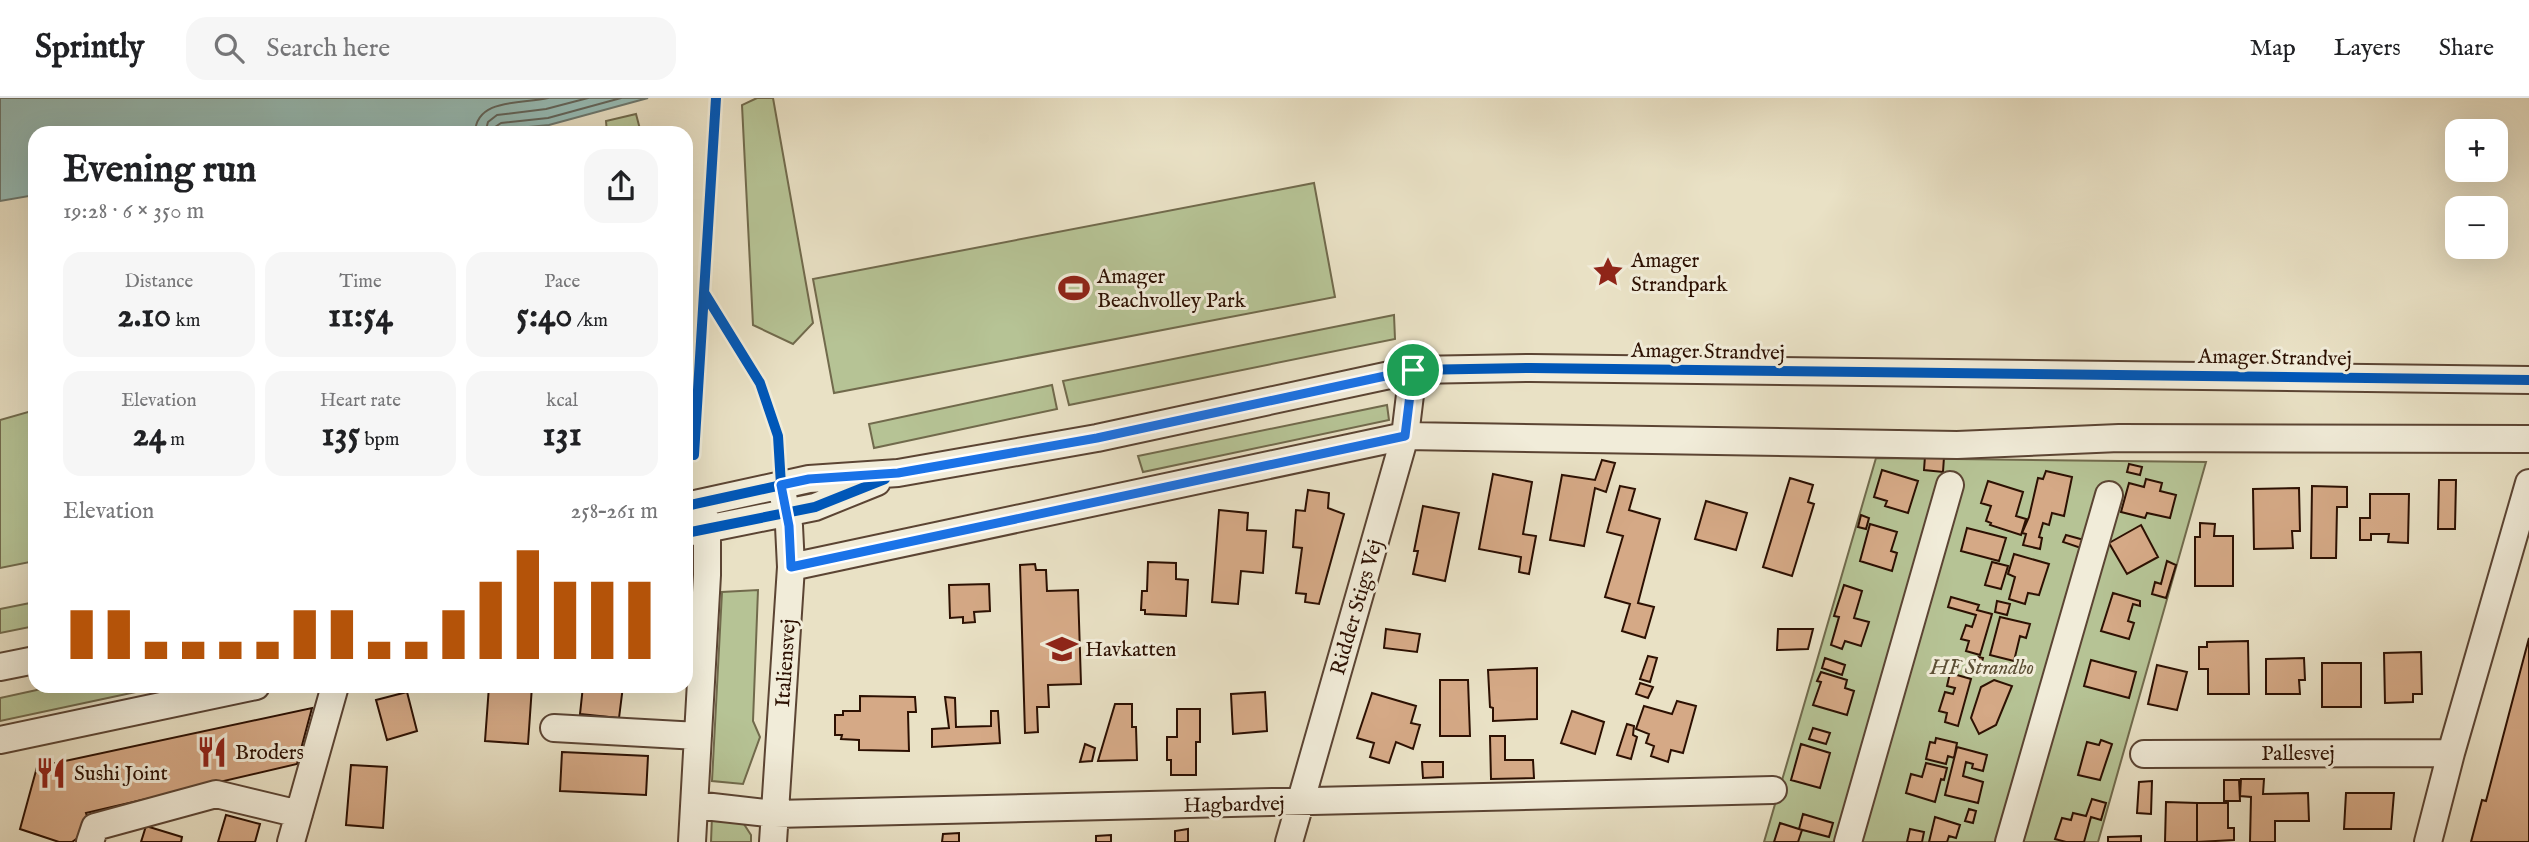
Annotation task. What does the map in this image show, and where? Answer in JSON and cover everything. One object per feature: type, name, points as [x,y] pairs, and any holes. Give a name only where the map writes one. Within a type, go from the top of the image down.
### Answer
[{"type":"street","name":"Amager Strandvej","points":[[694,505],[809,479],[898,473],[1097,438],[1413,370],[1531,368],[2529,380]]},
{"type":"street","name":"Ridder Stigs Vej","points":[[1289,842],[1405,436],[1413,370]]},
{"type":"street","points":[[791,567],[1405,436],[1957,445],[2119,438],[2529,439]]},
{"type":"street","name":"Amager Strandvej","points":[[696,531],[815,507],[898,473]]},
{"type":"street","points":[[2428,842],[2529,483]]},
{"type":"street","name":"Italiensvej","points":[[773,842],[791,567],[787,513],[781,485]]},
{"type":"street","points":[[1848,842],[1950,485]]},
{"type":"street","points":[[2009,842],[2109,495]]},
{"type":"street","points":[[692,842],[707,575],[696,531],[694,505]]},
{"type":"street","points":[[0,667],[28,661]]},
{"type":"street","points":[[2,746],[226,693]]},
{"type":"street","points":[[291,842],[333,693]]},
{"type":"street","points":[[554,729],[698,736]]},
{"type":"street","name":"Pallesvej","points":[[2144,754],[2451,753]]},
{"type":"street","name":"Hagbardvej","points":[[695,805],[775,814],[1773,790]]},
{"type":"street","points":[[90,842],[95,827],[216,794],[299,814]]},
{"type":"green space","points":[[757,98],[773,98],[813,323],[793,344],[753,325],[742,105]]},
{"type":"green space","points":[[636,114],[639,126],[606,126],[606,121]]},
{"type":"green space","name":"Amager Beachvolley Park","points":[[1314,183],[1335,297],[834,393],[813,279]]},
{"type":"green space","points":[[1394,315],[1395,339],[1069,405],[1063,381]]},
{"type":"green space","points":[[1052,385],[1057,409],[874,448],[869,424]]},
{"type":"green space","points":[[1387,405],[1389,420],[1143,472],[1138,456]]},
{"type":"green space","points":[[28,412],[28,562],[0,568],[0,420]]},
{"type":"green space","name":"HF Strandbo","points":[[1876,458],[2206,462],[2098,842],[1764,842]]},
{"type":"green space","points":[[758,590],[753,721],[760,737],[743,784],[712,781],[722,592]]},
{"type":"green space","points":[[28,603],[28,627],[0,633],[0,609]]},
{"type":"green space","points":[[28,692],[131,693],[0,721],[0,698]]},
{"type":"green space","points":[[712,816],[740,818],[751,835],[751,842],[711,842]]},
{"type":"water","points":[[0,98],[648,98],[539,126],[28,126],[28,196],[0,201]]},
{"type":"building","points":[[1925,456],[1944,457],[1943,472],[1924,470]]},
{"type":"building","points":[[1602,460],[1615,463],[1606,492],[1595,488],[1584,546],[1550,540],[1562,475],[1595,480]]},
{"type":"building","points":[[2129,464],[2142,467],[2140,475],[2127,472]]},
{"type":"building","points":[[1882,470],[1918,481],[1908,513],[1885,506],[1887,501],[1874,497]]},
{"type":"building","points":[[2046,471],[2072,477],[2064,516],[2052,513],[2049,525],[2043,523],[2039,537],[2042,538],[2040,549],[2023,545],[2026,534],[2022,533],[2029,517],[2038,478],[2043,479]]},
{"type":"building","points":[[1493,474],[1532,482],[1523,534],[1536,536],[1529,574],[1519,572],[1521,557],[1479,549]]},
{"type":"building","points":[[1790,478],[1813,485],[1808,502],[1814,504],[1792,576],[1763,567]]},
{"type":"building","points":[[2146,479],[2162,483],[2160,491],[2176,495],[2170,518],[2147,513],[2145,518],[2121,512],[2129,483],[2144,487]]},
{"type":"building","points":[[2439,480],[2456,480],[2455,529],[2438,529]]},
{"type":"building","points":[[1988,481],[2023,492],[2016,516],[2026,519],[2021,535],[1990,525],[1991,523],[1986,521],[1991,506],[1981,503]]},
{"type":"building","points":[[1620,486],[1635,489],[1629,510],[1660,519],[1638,603],[1654,607],[1645,638],[1622,631],[1630,604],[1605,597],[1623,536],[1607,532]]},
{"type":"building","points":[[2312,486],[2347,487],[2347,507],[2337,507],[2336,558],[2311,558]]},
{"type":"building","points":[[2299,488],[2300,531],[2292,531],[2293,548],[2254,549],[2253,489]]},
{"type":"building","points":[[1308,490],[1329,493],[1328,508],[1344,514],[1319,604],[1305,602],[1306,594],[1296,593],[1302,548],[1293,547],[1296,510],[1305,511]]},
{"type":"building","points":[[2370,494],[2409,494],[2408,543],[2388,542],[2389,534],[2371,534],[2371,540],[2360,540],[2360,518],[2370,518]]},
{"type":"building","points":[[1706,501],[1747,513],[1736,550],[1695,539]]},
{"type":"building","points":[[1423,506],[1459,513],[1445,581],[1413,574],[1418,551],[1414,551]]},
{"type":"building","points":[[1219,510],[1248,513],[1247,530],[1266,531],[1263,573],[1241,571],[1238,604],[1212,602]]},
{"type":"building","points":[[1861,515],[1869,518],[1866,529],[1858,527]]},
{"type":"building","points":[[2200,523],[2215,524],[2214,536],[2233,536],[2233,586],[2195,586],[2195,537],[2200,537]]},
{"type":"building","points":[[1870,524],[1897,532],[1891,551],[1897,553],[1892,571],[1860,561]]},
{"type":"building","points":[[2141,525],[2158,557],[2127,574],[2109,543]]},
{"type":"building","points":[[1967,528],[2006,538],[1999,561],[1961,551]]},
{"type":"building","points":[[2066,535],[2084,540],[2081,548],[2063,542]]},
{"type":"building","points":[[2014,554],[2049,564],[2039,595],[2028,593],[2025,604],[2009,599],[2015,577],[2008,574]]},
{"type":"building","points":[[2167,561],[2176,565],[2166,598],[2152,594],[2155,582],[2161,584]]},
{"type":"building","points":[[1148,562],[1176,563],[1176,579],[1188,580],[1186,616],[1145,614],[1145,610],[1141,610],[1142,591],[1147,591]]},
{"type":"building","points":[[1992,562],[2008,566],[2001,589],[1985,585]]},
{"type":"building","points":[[1035,564],[1036,570],[1046,570],[1047,591],[1078,590],[1081,684],[1048,685],[1049,707],[1037,707],[1038,732],[1025,733],[1020,565]]},
{"type":"building","points":[[989,584],[990,611],[974,612],[975,622],[963,623],[963,617],[950,618],[949,585]]},
{"type":"building","points":[[1844,585],[1862,591],[1854,618],[1869,622],[1861,646],[1845,641],[1842,649],[1831,645],[1839,617],[1834,616]]},
{"type":"building","points":[[2113,593],[2140,601],[2140,606],[2133,604],[2128,621],[2134,623],[2129,639],[2101,631]]},
{"type":"building","points":[[1951,597],[1979,605],[1977,610],[1992,614],[1980,655],[1966,651],[1969,641],[1961,639],[1966,625],[1972,627],[1976,615],[1948,607]]},
{"type":"building","points":[[1997,601],[2010,604],[2007,615],[1995,612]]},
{"type":"building","points":[[2000,617],[2030,624],[2026,638],[2020,636],[2014,661],[1990,655]]},
{"type":"building","points":[[1386,629],[1420,634],[1417,652],[1384,648]]},
{"type":"building","points":[[1778,629],[1813,629],[1808,649],[1777,650]]},
{"type":"building","points":[[2529,638],[2529,842],[2471,842],[2482,800],[2486,801]]},
{"type":"building","points":[[2248,641],[2249,694],[2208,694],[2208,669],[2199,669],[2199,647],[2207,647],[2207,642]]},
{"type":"building","points":[[2421,652],[2422,694],[2413,694],[2413,702],[2385,703],[2384,653]]},
{"type":"building","points":[[1648,656],[1657,658],[1650,682],[1640,679]]},
{"type":"building","points":[[1978,657],[1983,658],[1980,669],[1971,667],[1973,659],[1977,660]]},
{"type":"building","points":[[1825,658],[1845,665],[1842,675],[1822,668]]},
{"type":"building","points":[[2304,658],[2305,680],[2299,680],[2300,694],[2266,694],[2266,659]]},
{"type":"building","points":[[2091,660],[2136,672],[2129,698],[2084,686]]},
{"type":"building","points":[[2322,663],[2361,663],[2361,707],[2322,707]]},
{"type":"building","points":[[2157,665],[2187,672],[2177,710],[2148,704]]},
{"type":"building","points":[[1537,668],[1537,719],[1493,721],[1488,670]]},
{"type":"building","points":[[1821,672],[1847,680],[1845,688],[1854,691],[1847,715],[1813,705],[1821,682],[1817,681]]},
{"type":"building","points":[[1950,673],[1971,679],[1958,726],[1945,722],[1947,713],[1939,711],[1945,692],[1953,694],[1955,688],[1947,686]]},
{"type":"building","points":[[1440,680],[1468,680],[1470,736],[1440,736]]},
{"type":"building","points":[[1994,680],[2012,686],[1996,725],[1979,734],[1971,718],[1981,687]]},
{"type":"building","points":[[1640,683],[1653,687],[1648,698],[1636,694]]},
{"type":"building","points":[[1265,692],[1267,731],[1233,734],[1231,694]]},
{"type":"building","points":[[407,693],[417,731],[387,740],[376,700]]},
{"type":"building","points":[[488,693],[532,693],[528,744],[485,741]]},
{"type":"building","points":[[582,693],[622,693],[619,718],[580,714]]},
{"type":"building","points":[[1372,693],[1416,706],[1411,723],[1420,725],[1413,749],[1396,742],[1389,763],[1370,757],[1374,743],[1357,738]]},
{"type":"building","points":[[860,696],[915,697],[916,712],[908,712],[909,751],[859,750],[859,740],[841,739],[842,735],[835,735],[835,715],[843,715],[843,711],[860,711]]},
{"type":"building","points":[[945,697],[955,698],[956,727],[991,726],[991,711],[998,711],[1000,743],[932,747],[932,729],[949,728]]},
{"type":"building","points":[[1677,701],[1696,706],[1683,753],[1671,750],[1668,762],[1651,756],[1654,746],[1646,743],[1649,734],[1636,729],[1644,706],[1672,714]]},
{"type":"building","points":[[1115,704],[1132,704],[1137,760],[1098,761]]},
{"type":"building","points":[[312,708],[297,764],[86,813],[88,819],[79,837],[72,842],[59,842],[20,829],[37,767]]},
{"type":"building","points":[[1177,709],[1200,709],[1196,775],[1171,775],[1171,760],[1167,760],[1167,737],[1177,737]]},
{"type":"building","points":[[1572,711],[1604,722],[1595,754],[1561,743]]},
{"type":"building","points":[[1627,724],[1634,726],[1633,735],[1637,737],[1631,759],[1617,755]]},
{"type":"building","points":[[1813,728],[1830,733],[1826,744],[1809,739]]},
{"type":"building","points":[[1490,736],[1505,736],[1505,760],[1533,760],[1534,778],[1491,779]]},
{"type":"building","points":[[1936,738],[1957,743],[1954,758],[1948,756],[1946,764],[1926,759],[1930,742],[1935,743]]},
{"type":"building","points":[[2101,740],[2112,744],[2100,780],[2078,775],[2087,742],[2099,745]]},
{"type":"building","points":[[1085,744],[1095,748],[1092,761],[1080,762]]},
{"type":"building","points":[[1801,744],[1830,753],[1820,788],[1791,780]]},
{"type":"building","points":[[1957,747],[1987,755],[1983,771],[1972,768],[1973,764],[1966,762],[1963,776],[1983,782],[1978,803],[1945,795]]},
{"type":"building","points":[[562,752],[648,756],[646,795],[560,791]]},
{"type":"building","points":[[1422,762],[1443,762],[1443,777],[1423,778]]},
{"type":"building","points":[[1926,763],[1947,768],[1935,802],[1906,793],[1911,774],[1922,777]]},
{"type":"building","points":[[351,765],[387,767],[383,828],[346,825]]},
{"type":"building","points":[[2241,779],[2264,779],[2263,794],[2308,793],[2309,821],[2275,821],[2275,842],[2250,842],[2251,797],[2240,796]]},
{"type":"building","points":[[2224,780],[2239,780],[2240,801],[2224,801]]},
{"type":"building","points":[[2152,781],[2151,814],[2137,813],[2139,782]]},
{"type":"building","points":[[2346,793],[2394,793],[2391,829],[2344,829]]},
{"type":"building","points":[[2092,799],[2106,803],[2101,820],[2091,817],[2084,842],[2055,839],[2062,818],[2071,820],[2073,813],[2086,816]]},
{"type":"building","points":[[2166,802],[2197,803],[2197,842],[2165,842]]},
{"type":"building","points":[[2197,803],[2228,803],[2228,828],[2234,828],[2234,840],[2197,842]]},
{"type":"building","points":[[1969,809],[1976,811],[1973,823],[1965,821]]},
{"type":"building","points":[[1803,814],[1833,823],[1829,837],[1799,829]]},
{"type":"building","points":[[226,815],[260,824],[255,842],[218,842]]},
{"type":"building","points":[[1935,817],[1960,825],[1956,838],[1949,836],[1947,842],[1929,842]]},
{"type":"building","points":[[1780,823],[1802,830],[1798,842],[1774,842]]},
{"type":"building","points":[[146,826],[182,837],[181,842],[141,842]]},
{"type":"building","points":[[1188,829],[1188,842],[1175,842],[1175,831]]},
{"type":"building","points":[[1910,829],[1924,832],[1922,842],[1907,842]]},
{"type":"building","points":[[959,833],[959,842],[942,842],[943,834]]},
{"type":"building","points":[[1111,835],[1111,842],[1096,842],[1096,836]]},
{"type":"building","points":[[2141,836],[2141,842],[2108,842],[2108,837]]},
{"type":"cycle path","points":[[694,455],[716,98]]},
{"type":"cycle path","points":[[705,294],[760,383],[778,436],[781,485]]},
{"type":"cycle path","points":[[693,504],[809,479],[898,473],[1097,438],[1413,370],[1531,368],[2529,380]]},
{"type":"cycle path","points":[[693,532],[815,507],[885,479]]},
{"type":"place","name":"Amager Strandpark","points":[[1608,272]]},
{"type":"place","name":"Amager Beachvolley Park","points":[[1074,288]]},
{"type":"place","name":"Havkatten","points":[[1062,649]]},
{"type":"place","name":"Broders","points":[[212,752]]},
{"type":"place","name":"Sushi Joint","points":[[51,773]]},
{"type":"route","points":[[1413,370],[1405,436],[791,567],[789,526],[781,485],[809,479],[898,473],[1097,438],[1413,370]]}]
